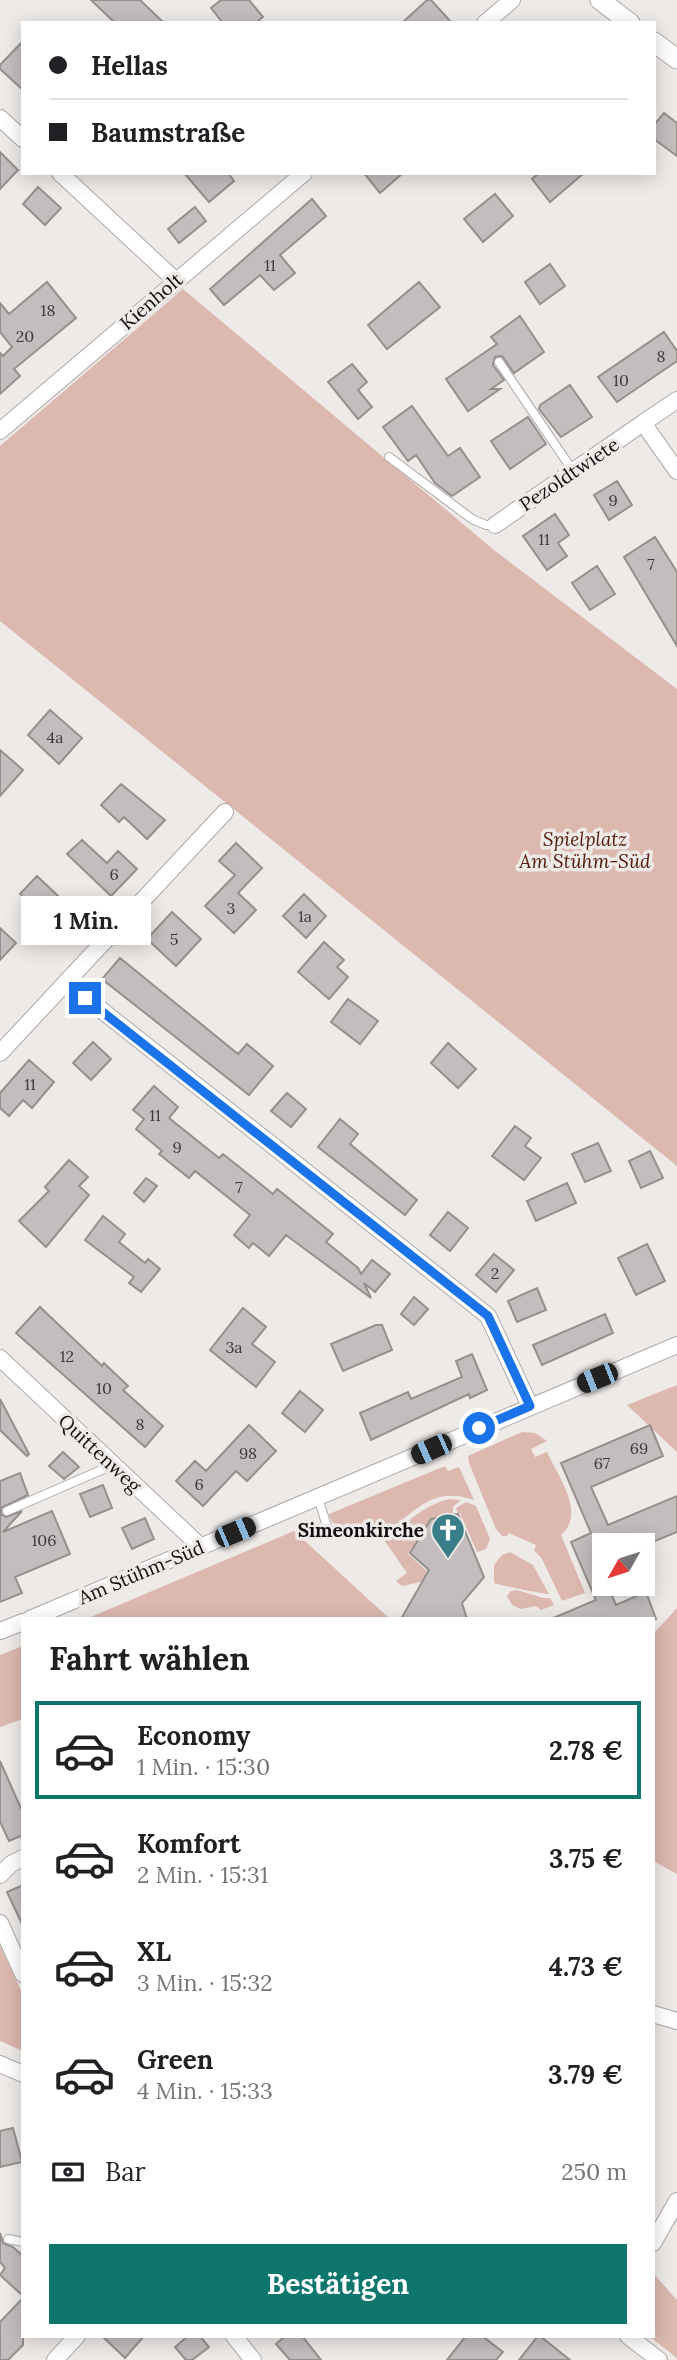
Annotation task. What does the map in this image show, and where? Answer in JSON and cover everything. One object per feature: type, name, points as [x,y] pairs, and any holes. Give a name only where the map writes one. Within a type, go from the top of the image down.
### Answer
[{"type":"street","points":[[487,21],[512,0]]},
{"type":"street","points":[[600,0],[627,21]]},
{"type":"street","points":[[656,43],[677,59]]},
{"type":"street","points":[[0,118],[21,137]]},
{"type":"street","points":[[62,175],[175,280]]},
{"type":"street","name":"Kienholt","points":[[0,431],[302,175]]},
{"type":"street","name":"Pezoldtwiete","points":[[495,525],[677,400]]},
{"type":"street","points":[[643,423],[677,471]]},
{"type":"street","points":[[0,1053],[225,812]]},
{"type":"street","points":[[66,982],[488,1316],[530,1406]]},
{"type":"street","name":"Am Stühm-Süd","points":[[35,1617],[677,1345]]},
{"type":"street","name":"Quittenweg","points":[[0,1358],[200,1546]]},
{"type":"street","points":[[0,1631],[21,1623]]},
{"type":"street","points":[[0,1875],[21,1859]]},
{"type":"street","points":[[0,1923],[21,1969]]},
{"type":"street","points":[[655,2015],[677,2021]]},
{"type":"street","points":[[0,2064],[21,2073]]},
{"type":"street","points":[[655,2240],[677,2201]]},
{"type":"street","points":[[55,2360],[75,2338]]},
{"type":"street","points":[[236,2338],[253,2360]]},
{"type":"street","points":[[631,2338],[659,2360]]},
{"type":"lane","points":[[499,362],[573,471]]},
{"type":"lane","points":[[389,457],[472,519],[486,526],[495,525]]},
{"type":"lane","points":[[7,1511],[113,1465]]},
{"type":"lane","points":[[318,1498],[327,1526]]},
{"type":"lane","points":[[8,2239],[21,2242]]},
{"type":"green space","name":"Spielplatz Am Stühm-Süd","points":[[183,289],[494,550],[677,689],[677,1166],[0,621],[0,446]]},
{"type":"green space","points":[[677,1385],[677,1452],[627,1405]]},
{"type":"green space","points":[[522,1432],[535,1433],[547,1441],[531,1449],[535,1457],[547,1452],[571,1506],[568,1526],[561,1535],[585,1593],[562,1601],[542,1559],[534,1550],[536,1545],[509,1533],[502,1536],[496,1529],[469,1463],[468,1456]]},
{"type":"green space","points":[[445,1466],[448,1471],[459,1467],[474,1500],[454,1496],[438,1497],[424,1503],[390,1529],[378,1534],[360,1533],[332,1522],[329,1514]]},
{"type":"green space","points":[[449,1499],[461,1500],[453,1507],[453,1514],[431,1518],[408,1554],[428,1572],[425,1576],[430,1580],[402,1586],[396,1581],[407,1573],[382,1537],[421,1511]]},
{"type":"green space","points":[[466,1502],[476,1506],[490,1539],[486,1549],[477,1552],[456,1508]]},
{"type":"green space","points":[[294,1531],[388,1617],[91,1617]]},
{"type":"green space","points":[[510,1552],[533,1565],[549,1594],[494,1583],[494,1565],[502,1555]]},
{"type":"green space","points":[[511,1591],[550,1598],[554,1605],[541,1610],[536,1606],[521,1609],[512,1605],[507,1596]]},
{"type":"green space","points":[[677,1608],[677,1874],[655,1862],[655,1632]]},
{"type":"green space","points":[[21,1647],[21,1720],[0,1727],[0,1655]]},
{"type":"green space","points":[[0,1946],[21,1991],[21,2050],[0,2041]]},
{"type":"green space","points":[[655,2275],[677,2300],[677,2358],[652,2338],[655,2338]]},
{"type":"building","points":[[91,0],[140,0],[162,21],[113,21]]},
{"type":"building","points":[[221,0],[249,0],[263,17],[258,21],[221,21],[211,8]]},
{"type":"building","points":[[427,0],[431,0],[450,21],[404,21]]},
{"type":"building","points":[[21,43],[21,88],[0,69],[0,65]]},
{"type":"building","points":[[664,113],[677,123],[677,156],[656,140],[656,123]]},
{"type":"building","points":[[0,152],[18,170],[0,189]]},
{"type":"building","points":[[186,175],[230,175],[234,181],[209,202]]},
{"type":"building","points":[[366,175],[401,175],[380,193]]},
{"type":"building","points":[[537,175],[582,175],[550,202],[532,179]]},
{"type":"building","points":[[38,187],[61,208],[45,225],[23,204]]},
{"type":"building","points":[[495,194],[513,216],[483,242],[464,219]]},
{"type":"building","points":[[312,199],[326,216],[280,255],[295,273],[274,290],[260,275],[224,305],[210,289]]},
{"type":"building","points":[[195,207],[206,221],[179,243],[168,229]]},
{"type":"building","points":[[550,264],[565,286],[540,304],[525,282]]},
{"type":"building","points":[[47,282],[76,318],[14,369],[20,376],[0,394],[0,353],[3,356],[12,347],[0,332],[0,303],[9,314]]},
{"type":"building","points":[[419,282],[440,307],[387,349],[368,325]]},
{"type":"building","points":[[520,316],[544,352],[514,373],[502,356],[495,357],[493,365],[504,380],[491,389],[500,389],[468,411],[446,379],[497,344],[491,337]]},
{"type":"building","points":[[664,332],[677,351],[677,361],[617,402],[598,377]]},
{"type":"building","points":[[352,364],[367,382],[358,390],[372,407],[358,419],[328,382]]},
{"type":"building","points":[[570,385],[592,417],[561,437],[539,409],[540,405]]},
{"type":"building","points":[[412,406],[448,456],[460,448],[480,477],[452,496],[435,483],[416,455],[408,461],[383,427]]},
{"type":"building","points":[[528,417],[546,444],[510,469],[491,441]]},
{"type":"building","points":[[617,481],[632,505],[609,520],[594,495]]},
{"type":"building","points":[[555,514],[569,535],[558,543],[567,556],[547,570],[523,536]]},
{"type":"building","points":[[655,537],[677,572],[677,646],[624,557]]},
{"type":"building","points":[[597,566],[615,594],[590,610],[572,583]]},
{"type":"building","points":[[50,710],[82,738],[59,764],[28,735]]},
{"type":"building","points":[[0,750],[23,770],[0,796]]},
{"type":"building","points":[[121,784],[165,820],[147,839],[124,817],[119,822],[101,805]]},
{"type":"building","points":[[82,840],[107,863],[118,851],[137,869],[111,896],[67,854]]},
{"type":"building","points":[[236,843],[262,868],[238,893],[256,910],[234,933],[205,906],[235,875],[219,861]]},
{"type":"building","points":[[37,876],[77,914],[60,932],[20,894]]},
{"type":"building","points":[[304,894],[326,916],[306,938],[283,916]]},
{"type":"building","points":[[172,912],[201,939],[176,966],[147,939]]},
{"type":"building","points":[[0,928],[16,943],[0,960]]},
{"type":"building","points":[[324,942],[344,960],[337,967],[348,977],[329,999],[298,972]]},
{"type":"building","points":[[120,958],[238,1054],[247,1044],[273,1066],[249,1095],[102,979]]},
{"type":"building","points":[[348,999],[378,1021],[360,1044],[331,1022]]},
{"type":"building","points":[[93,1042],[111,1059],[91,1080],[73,1063]]},
{"type":"building","points":[[448,1043],[476,1069],[458,1088],[431,1063]]},
{"type":"building","points":[[29,1060],[54,1082],[32,1108],[23,1100],[9,1116],[0,1108],[0,1093]]},
{"type":"building","points":[[154,1086],[178,1107],[169,1118],[219,1158],[223,1154],[273,1194],[277,1189],[333,1234],[326,1242],[358,1268],[361,1274],[372,1260],[390,1274],[375,1292],[364,1283],[371,1298],[286,1235],[269,1256],[253,1243],[249,1248],[234,1235],[250,1215],[195,1171],[189,1178],[159,1154],[162,1151],[136,1129],[144,1119],[133,1110]]},
{"type":"building","points":[[287,1093],[306,1109],[291,1127],[271,1111]]},
{"type":"building","points":[[340,1119],[358,1134],[350,1144],[417,1200],[405,1215],[318,1147]]},
{"type":"building","points":[[515,1126],[531,1138],[525,1146],[541,1158],[524,1180],[492,1156]]},
{"type":"building","points":[[598,1143],[611,1171],[585,1182],[572,1154]]},
{"type":"building","points":[[650,1151],[663,1178],[641,1188],[629,1161]]},
{"type":"building","points":[[69,1160],[88,1177],[79,1186],[89,1195],[46,1247],[19,1221],[49,1191],[45,1187]]},
{"type":"building","points":[[146,1178],[157,1186],[144,1202],[134,1193]]},
{"type":"building","points":[[567,1183],[576,1203],[536,1221],[527,1201]]},
{"type":"building","points":[[448,1212],[468,1228],[450,1251],[430,1235]]},
{"type":"building","points":[[103,1216],[125,1234],[119,1242],[145,1263],[148,1259],[160,1269],[141,1292],[129,1283],[134,1277],[85,1240]]},
{"type":"building","points":[[647,1244],[665,1281],[636,1295],[618,1258]]},
{"type":"building","points":[[494,1254],[514,1270],[496,1292],[476,1275]]},
{"type":"building","points":[[537,1288],[546,1310],[517,1322],[508,1301]]},
{"type":"building","points":[[414,1297],[428,1309],[414,1325],[401,1314]]},
{"type":"building","points":[[40,1307],[102,1366],[104,1363],[128,1386],[123,1390],[163,1426],[145,1447],[16,1333]]},
{"type":"building","points":[[243,1308],[266,1327],[252,1344],[275,1362],[256,1387],[210,1350]]},
{"type":"building","points":[[605,1314],[613,1333],[542,1365],[533,1345]]},
{"type":"building","points":[[382,1325],[392,1350],[343,1371],[331,1344]]},
{"type":"building","points":[[472,1354],[487,1390],[470,1398],[469,1394],[371,1440],[360,1413],[408,1392],[411,1399],[462,1377],[456,1361]]},
{"type":"building","points":[[300,1391],[323,1410],[305,1432],[282,1413]]},
{"type":"building","points":[[0,1399],[29,1454],[27,1456],[0,1430]]},
{"type":"building","points":[[249,1425],[276,1451],[247,1481],[236,1471],[203,1506],[176,1481],[195,1461],[206,1471]]},
{"type":"building","points":[[650,1425],[663,1456],[591,1487],[608,1525],[677,1496],[677,1532],[655,1541],[655,1533],[592,1533],[592,1591],[571,1542],[591,1533],[561,1463]]},
{"type":"building","points":[[63,1452],[79,1467],[64,1479],[49,1466]]},
{"type":"building","points":[[20,1473],[28,1495],[1,1508],[1,1514],[6,1517],[22,1511],[3,1532],[52,1511],[70,1554],[15,1577],[22,1593],[0,1602],[0,1481]]},
{"type":"building","points":[[103,1485],[112,1508],[90,1517],[80,1494]]},
{"type":"building","name":"Simeonkirche","points":[[458,1514],[484,1577],[462,1603],[466,1617],[402,1617],[429,1570],[410,1553],[431,1519]]},
{"type":"building","points":[[145,1518],[154,1539],[132,1549],[122,1528]]},
{"type":"building","points":[[594,1596],[612,1596],[616,1605],[637,1596],[647,1596],[656,1619],[556,1617],[596,1600]]},
{"type":"building","points":[[0,1761],[21,1808],[21,1836],[9,1841],[0,1822]]},
{"type":"building","points":[[21,1886],[21,1922],[7,1892]]},
{"type":"building","points":[[13,2128],[21,2162],[0,2167],[0,2131]]},
{"type":"building","points":[[0,2233],[3,2243],[21,2254],[21,2294],[0,2275],[5,2268],[0,2262]]},
{"type":"building","points":[[21,2300],[23,2345],[8,2360],[0,2360],[0,2322]]},
{"type":"building","points":[[104,2338],[142,2338],[125,2358]]},
{"type":"building","points":[[186,2338],[202,2338],[209,2347],[192,2360],[186,2360],[175,2347]]},
{"type":"building","points":[[283,2338],[304,2338],[321,2360],[290,2360],[276,2344]]},
{"type":"building","points":[[464,2338],[485,2338],[503,2352],[496,2360],[447,2360]]},
{"type":"building","points":[[536,2338],[542,2338],[570,2360],[519,2360]]},
{"type":"place","name":"Simeonkirche","points":[[448,1560]]},
{"type":"route","points":[[85,998],[488,1316],[530,1406],[479,1428]]}]
